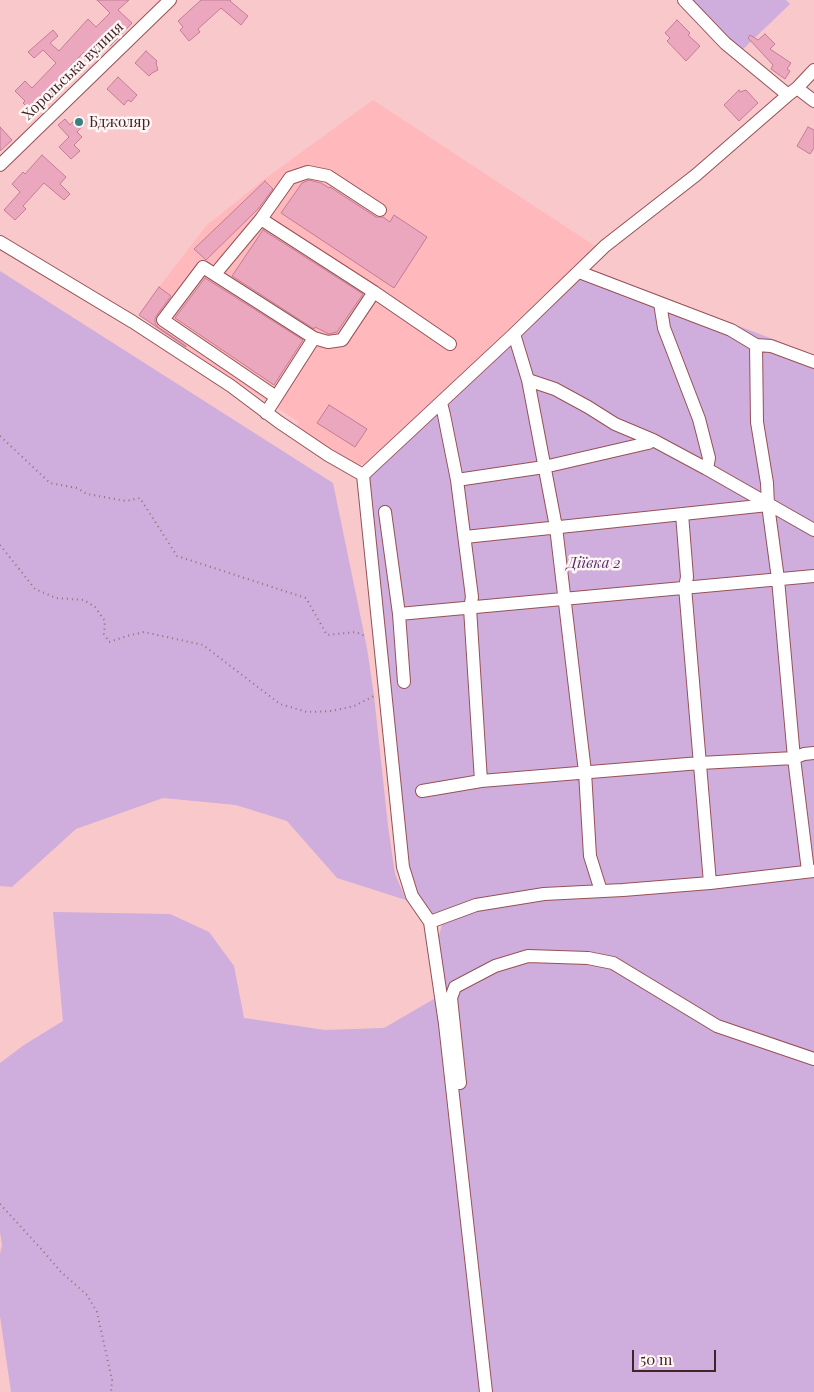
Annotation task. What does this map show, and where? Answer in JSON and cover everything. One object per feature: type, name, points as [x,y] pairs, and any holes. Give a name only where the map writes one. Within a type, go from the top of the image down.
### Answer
[{"type":"street","name":"Хорольська вулиця","points":[[0,165],[170,0]]},
{"type":"street","points":[[684,0],[725,43],[793,91],[814,101]]},
{"type":"street","points":[[363,475],[605,246],[696,175],[793,91],[814,70]]},
{"type":"street","points":[[215,274],[261,219],[290,178],[308,172],[328,176],[380,210]]},
{"type":"street","points":[[261,219],[450,344]]},
{"type":"street","points":[[0,242],[141,327],[231,386],[266,413],[328,455],[363,475]]},
{"type":"street","points":[[276,396],[162,320],[203,267],[314,338],[328,342],[342,340],[374,292]]},
{"type":"street","points":[[579,272],[731,330],[756,345],[770,346],[814,362]]},
{"type":"street","points":[[660,303],[664,328],[699,419],[709,458],[707,469]]},
{"type":"street","points":[[514,334],[528,380],[556,527],[585,772],[590,856],[601,892]]},
{"type":"street","points":[[266,413],[314,338]]},
{"type":"street","points":[[430,922],[476,905],[544,894],[601,892],[710,883],[811,871],[794,758],[778,579],[768,505],[767,483],[757,422],[756,345]]},
{"type":"street","points":[[528,380],[556,389],[615,424],[653,440],[814,530]]},
{"type":"street","points":[[441,403],[457,480],[472,598],[470,608],[481,781]]},
{"type":"street","points":[[457,480],[544,466],[648,443],[653,440]]},
{"type":"street","points":[[363,475],[403,867],[412,896],[430,922],[444,1024],[486,1392]]},
{"type":"street","points":[[465,537],[768,505]]},
{"type":"street","points":[[385,512],[399,614],[404,682]]},
{"type":"street","points":[[682,514],[687,577],[685,587],[710,883]]},
{"type":"street","points":[[399,614],[814,576]]},
{"type":"street","points":[[422,791],[481,781],[794,758],[814,753]]},
{"type":"street","points":[[461,1093],[451,998],[455,987],[495,966],[528,956],[588,958],[613,963],[717,1026],[814,1060]]},
{"type":"path","points":[[0,436],[50,483],[77,488],[87,494],[126,501],[140,498],[177,556],[306,598],[327,635],[356,632],[381,643]]},
{"type":"path","points":[[0,545],[36,589],[56,598],[84,600],[95,607],[105,621],[104,634],[109,642],[144,632],[203,645],[280,704],[307,712],[332,712],[354,706],[385,690]]},
{"type":"path","points":[[0,1204],[60,1271],[87,1295],[92,1303],[97,1312],[112,1380],[111,1392]]},
{"type":"shaded area","points":[[373,100],[595,246],[367,465],[356,464],[296,427],[299,422],[157,329],[139,315],[207,225],[262,181]]},
{"type":"green space","points":[[690,0],[786,0],[790,4],[740,52]]},
{"type":"green space","name":"Діївка 2","points":[[591,269],[814,355],[814,1392],[11,1392],[0,1316],[0,1254],[2,1245],[0,1232],[0,1063],[24,1045],[63,1021],[53,912],[170,914],[209,932],[234,966],[244,1018],[325,1030],[384,1028],[439,996],[438,939],[442,925],[420,902],[408,867],[366,484],[378,464],[527,324]]},
{"type":"green space","points":[[0,271],[333,483],[367,648],[395,874],[406,900],[337,878],[287,821],[236,805],[163,798],[76,829],[12,887],[0,886]]},
{"type":"building","points":[[97,0],[129,0],[118,10],[132,23],[110,46],[108,44],[94,57],[90,53],[87,55],[84,52],[63,74],[68,79],[34,114],[15,91],[25,81],[32,88],[56,63],[43,50],[34,58],[28,52],[53,30],[58,36],[50,43],[59,51],[88,19],[96,27],[110,13]]},
{"type":"building","points":[[201,0],[231,0],[248,16],[241,25],[221,8],[198,29],[200,32],[189,41],[180,30],[183,27],[178,21]]},
{"type":"building","points":[[677,20],[690,33],[688,35],[700,46],[686,61],[667,41],[670,38],[665,33]]},
{"type":"building","points":[[765,34],[775,44],[770,49],[791,63],[787,69],[790,71],[785,79],[771,69],[773,65],[748,38],[750,35],[758,40]]},
{"type":"building","points":[[146,51],[157,61],[158,70],[149,76],[135,63]]},
{"type":"building","points":[[118,77],[137,95],[131,102],[128,100],[124,105],[107,89]]},
{"type":"building","points":[[739,90],[740,92],[746,90],[758,103],[739,121],[724,105]]},
{"type":"building","points":[[78,116],[85,123],[77,132],[82,137],[74,145],[80,151],[71,159],[59,147],[69,137],[58,125],[65,119],[70,125]]},
{"type":"building","points":[[0,127],[12,140],[0,151]]},
{"type":"building","points":[[808,127],[814,130],[814,148],[810,154],[797,146]]},
{"type":"building","points":[[42,155],[66,177],[60,184],[70,194],[64,200],[44,183],[23,206],[26,209],[15,220],[4,210],[20,192],[12,184],[23,172],[25,174]]},
{"type":"building","points":[[309,180],[330,187],[376,217],[383,217],[390,222],[394,215],[427,237],[394,288],[281,213],[302,183]]},
{"type":"building","points":[[265,181],[273,189],[258,209],[206,260],[194,249]]},
{"type":"building","points":[[263,230],[363,294],[337,332],[329,334],[315,327],[314,329],[232,276]]},
{"type":"building","points":[[205,278],[303,340],[274,385],[175,318]]},
{"type":"building","points":[[159,287],[171,296],[157,315],[155,323],[186,347],[139,315]]},
{"type":"building","points":[[329,405],[367,429],[355,447],[317,423]]},
{"type":"place","name":"Бджоляр","points":[[79,122]]}]
